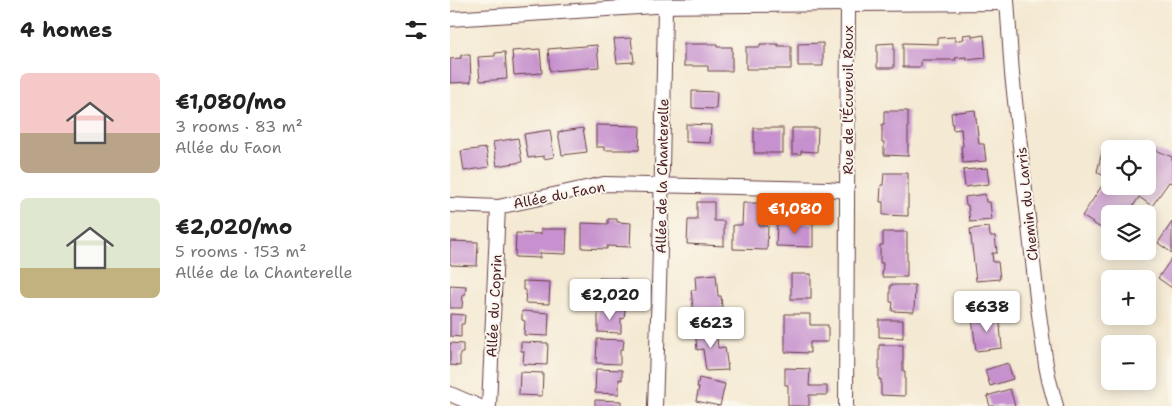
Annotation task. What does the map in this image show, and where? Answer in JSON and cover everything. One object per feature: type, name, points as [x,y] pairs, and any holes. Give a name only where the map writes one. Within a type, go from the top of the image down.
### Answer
[{"type":"street","points":[[450,19],[665,6],[1007,2]]},
{"type":"street","name":"Chemin du Larris","points":[[1007,2],[1012,74],[1040,316],[1046,365],[1056,406]]},
{"type":"street","name":"Rue de l'Écureuil Roux","points":[[846,406],[848,4]]},
{"type":"street","name":"Allée de la Chanterelle","points":[[655,406],[663,149],[665,6]]},
{"type":"street","name":"Allée du Faon","points":[[450,205],[498,207],[604,184],[847,191]]},
{"type":"street","name":"Allée du Coprin","points":[[489,406],[498,207]]},
{"type":"street","points":[[450,394],[478,406]]},
{"type":"building","points":[[972,34],[972,37],[984,35],[986,58],[966,60],[966,57],[955,58],[956,60],[921,60],[921,67],[903,67],[903,43],[938,44],[938,38],[955,37],[955,41],[964,39],[963,35]]},
{"type":"building","points":[[631,38],[634,62],[617,63],[614,39]]},
{"type":"building","points":[[823,43],[823,66],[798,66],[798,44]]},
{"type":"building","points":[[894,43],[894,68],[877,68],[877,44]]},
{"type":"building","points":[[684,44],[717,44],[717,47],[732,47],[732,71],[708,71],[708,66],[684,66]]},
{"type":"building","points":[[760,44],[791,46],[791,69],[746,69],[746,47],[760,47]]},
{"type":"building","points":[[597,45],[599,67],[550,71],[548,49]]},
{"type":"building","points":[[540,49],[542,73],[514,75],[512,51]]},
{"type":"building","points":[[505,52],[507,79],[480,81],[478,57],[495,56],[495,53]]},
{"type":"building","points":[[461,55],[470,55],[471,82],[450,83],[450,59],[461,58]]},
{"type":"building","points":[[692,91],[717,92],[716,109],[692,108]]},
{"type":"building","points":[[975,110],[979,144],[984,144],[986,161],[963,163],[961,129],[953,130],[951,113]]},
{"type":"building","points":[[884,111],[908,111],[908,156],[884,155],[882,124],[884,124]]},
{"type":"building","points":[[686,124],[711,125],[710,143],[686,142]]},
{"type":"building","points":[[596,125],[640,126],[639,150],[604,150],[604,147],[596,147]]},
{"type":"building","points":[[583,128],[587,152],[562,155],[558,132]]},
{"type":"building","points":[[754,128],[783,128],[783,153],[754,153]]},
{"type":"building","points":[[792,128],[818,128],[817,152],[801,151],[801,154],[792,154]]},
{"type":"building","points":[[550,130],[554,157],[544,159],[544,156],[528,158],[524,134]]},
{"type":"building","points":[[518,138],[522,162],[497,166],[493,142]]},
{"type":"building","points":[[486,148],[489,167],[464,171],[461,151]]},
{"type":"building","points":[[1156,150],[1172,157],[1172,183],[1169,182],[1153,205],[1139,197],[1134,205],[1101,205],[1101,228],[1082,216],[1101,187],[1101,195],[1156,195]]},
{"type":"building","points":[[1101,156],[1101,174],[1097,172]]},
{"type":"building","points":[[987,168],[989,184],[965,187],[963,170]]},
{"type":"building","points":[[884,173],[908,173],[908,216],[883,215],[883,202],[880,202]]},
{"type":"building","points":[[985,194],[986,202],[990,202],[992,220],[970,222],[965,197]]},
{"type":"building","points":[[697,202],[714,202],[714,221],[724,221],[724,246],[687,244],[688,220],[697,220]]},
{"type":"building","points":[[743,203],[759,203],[759,226],[768,226],[767,250],[733,249],[733,225],[742,225]]},
{"type":"building","points":[[788,204],[805,204],[804,220],[788,219]]},
{"type":"building","points":[[608,219],[617,219],[617,222],[631,223],[630,247],[607,246],[607,249],[582,248],[582,223],[608,224]]},
{"type":"building","points":[[777,222],[813,223],[813,247],[776,246]]},
{"type":"building","points":[[1172,222],[1172,253],[1158,243]]},
{"type":"building","points":[[989,227],[990,236],[995,236],[997,253],[992,253],[993,262],[998,262],[1000,279],[976,281],[970,229]]},
{"type":"building","points":[[541,229],[567,229],[566,254],[540,253],[540,258],[515,257],[516,233],[541,234]]},
{"type":"building","points":[[883,232],[907,232],[907,277],[882,277],[883,263],[880,263],[880,245],[883,245]]},
{"type":"building","points":[[450,241],[478,242],[477,266],[451,265]]},
{"type":"building","points":[[1172,258],[1172,288],[1158,278]]},
{"type":"building","points":[[716,274],[723,318],[697,321],[696,314],[694,315],[691,290],[696,290],[695,276]]},
{"type":"building","points":[[791,274],[811,274],[811,299],[791,299]]},
{"type":"building","points":[[599,278],[626,279],[625,287],[623,287],[622,301],[599,300]]},
{"type":"building","points":[[523,281],[550,282],[549,304],[525,303],[526,290],[523,290]]},
{"type":"building","points":[[450,285],[466,286],[462,308],[450,308]]},
{"type":"building","points":[[890,285],[915,285],[914,312],[892,311],[893,302],[890,302]]},
{"type":"building","points":[[598,309],[625,310],[624,319],[621,318],[621,333],[598,332]]},
{"type":"building","points":[[522,311],[549,313],[548,336],[524,335],[525,321],[522,320]]},
{"type":"building","points":[[450,314],[465,315],[464,324],[461,324],[461,337],[450,336]]},
{"type":"building","points":[[785,314],[810,314],[810,325],[828,325],[828,342],[810,342],[810,353],[785,352]]},
{"type":"building","points":[[999,315],[1002,348],[976,351],[972,318]]},
{"type":"building","points":[[879,320],[903,320],[903,338],[879,337]]},
{"type":"building","points":[[716,326],[718,348],[725,347],[728,370],[706,371],[703,349],[697,350],[695,328]]},
{"type":"building","points":[[597,339],[624,340],[623,349],[620,349],[620,364],[596,363]]},
{"type":"building","points":[[521,342],[548,343],[547,365],[523,364],[524,351],[521,351]]},
{"type":"building","points":[[450,343],[463,344],[463,353],[460,353],[460,366],[450,365]]},
{"type":"building","points":[[879,345],[903,345],[905,396],[881,395]]},
{"type":"building","points":[[1008,363],[1013,379],[990,386],[985,370]]},
{"type":"building","points":[[785,368],[810,369],[809,386],[827,386],[827,395],[809,395],[809,406],[788,406],[788,385],[785,385]]},
{"type":"building","points":[[596,369],[622,370],[622,380],[619,379],[619,394],[595,393]]},
{"type":"building","points":[[520,372],[543,373],[542,396],[519,395]]},
{"type":"building","points":[[699,378],[725,384],[720,406],[696,401]]},
{"type":"building","points":[[1010,389],[1015,406],[990,406],[987,396]]},
{"type":"building","points":[[595,400],[621,401],[621,406],[595,406]]}]
